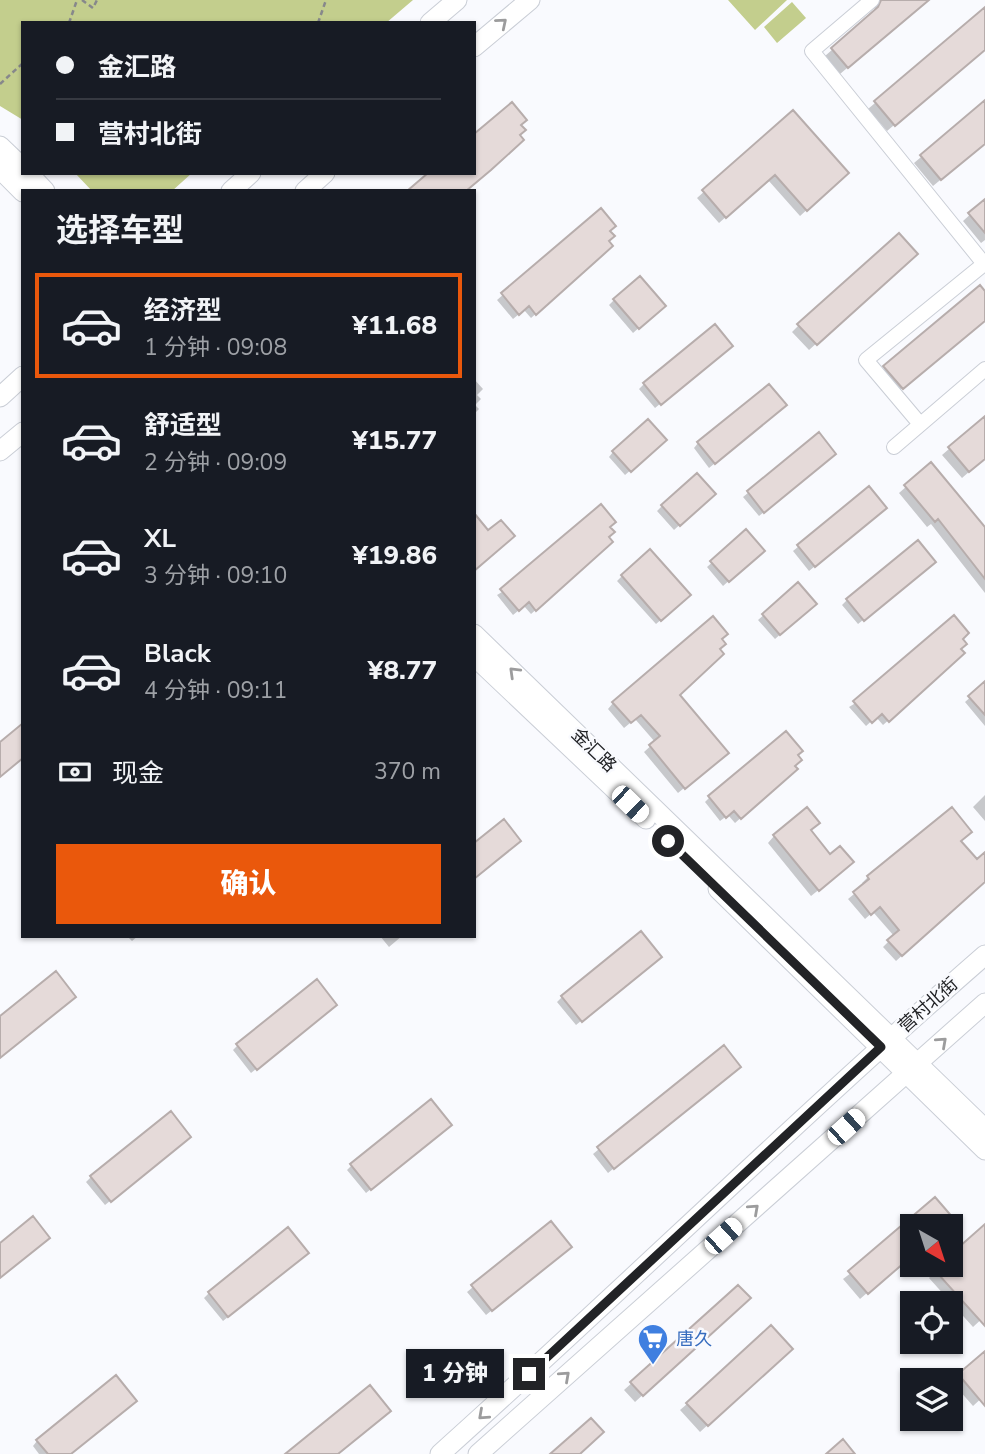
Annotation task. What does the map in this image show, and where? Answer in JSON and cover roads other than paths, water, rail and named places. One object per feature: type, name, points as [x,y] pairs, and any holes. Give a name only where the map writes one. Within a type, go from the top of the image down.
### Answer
[{"type":"street","points":[[432,21],[457,0]]},
{"type":"street","points":[[476,45],[530,0]]},
{"type":"street","points":[[872,0],[812,51],[985,264],[866,360],[920,424]]},
{"type":"street","points":[[0,146],[21,167]]},
{"type":"street","points":[[0,169],[21,190]]},
{"type":"street","points":[[30,175],[44,189]]},
{"type":"street","points":[[232,189],[249,175]]},
{"type":"street","points":[[307,189],[323,175]]},
{"type":"street","points":[[894,447],[985,369]]},
{"type":"street","points":[[0,397],[21,378]]},
{"type":"street","points":[[0,451],[21,434]]},
{"type":"street","name":"金汇路","points":[[476,636],[913,1068],[985,1150]]},
{"type":"street","name":"金汇路","points":[[476,658],[887,1042]]},
{"type":"street","name":"营村北街","points":[[440,1454],[985,955]]},
{"type":"street","name":"营村北街","points":[[478,1454],[985,1003]]},
{"type":"street","name":"金汇路","points":[[913,1068],[985,1129]]},
{"type":"place","name":"唐久","points":[[653,1366]]}]
